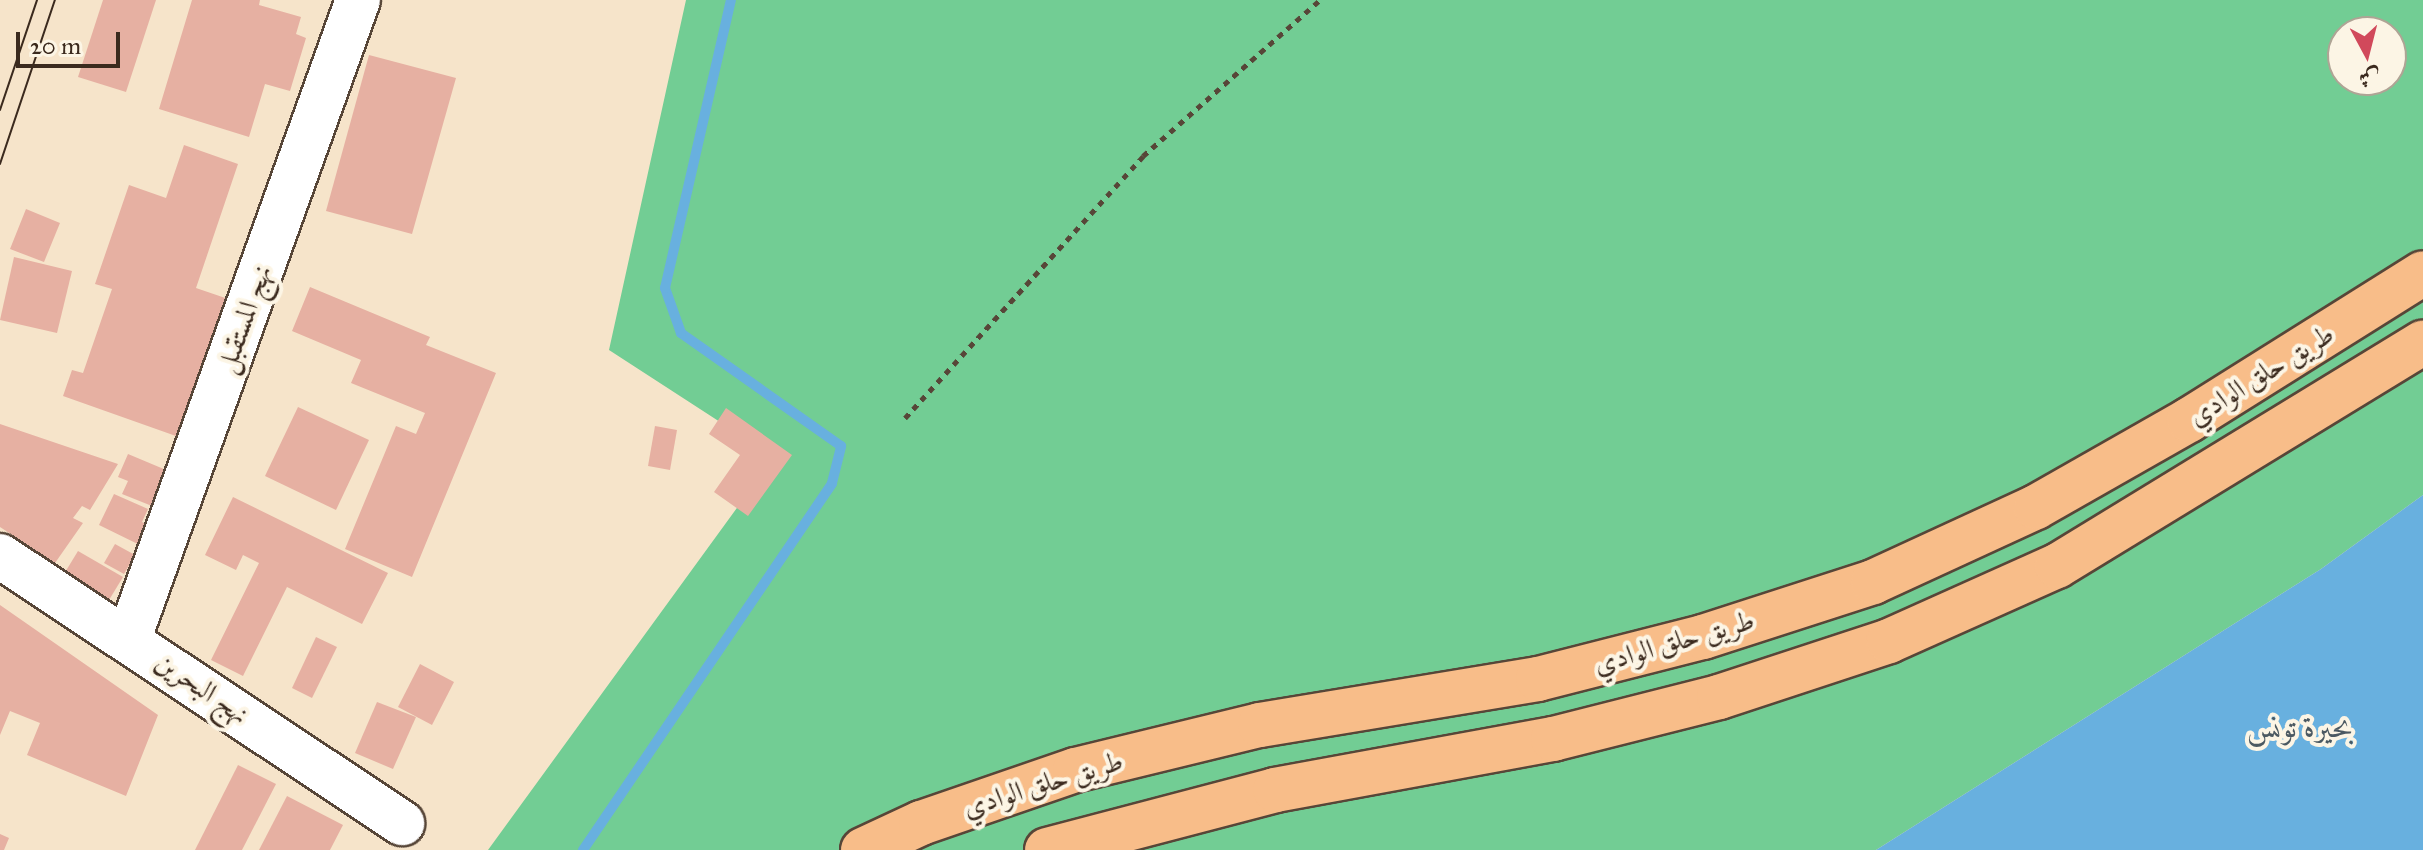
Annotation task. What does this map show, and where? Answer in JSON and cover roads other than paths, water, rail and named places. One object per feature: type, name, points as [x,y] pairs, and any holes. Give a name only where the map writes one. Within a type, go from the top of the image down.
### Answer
[{"type":"highway","name":"طريق حلق الوادي","points":[[863,850],[921,823],[1075,770],[1260,725],[1538,679],[1703,637],[1873,582],[2036,507],[2189,420],[2423,273]]},
{"type":"highway","name":"طريق حلق الوادي","points":[[1047,850],[1275,790],[1553,739],[1719,697],[1889,641],[2057,566],[2423,343]]},
{"type":"street","name":"نهج المستقبل","points":[[129,638],[349,3]]},
{"type":"street","name":"نهج البحرين","points":[[0,556],[129,638],[402,823]]},
{"type":"water","name":"بحيرة تونس","points":[[2423,495],[2423,850],[1876,850],[2321,569]]},
{"type":"waterway","points":[[583,850],[832,483],[841,446],[681,333],[665,288],[731,0]]},
{"type":"tram line","points":[[0,110],[37,0]]},
{"type":"tram line","points":[[0,164],[55,0]]}]
